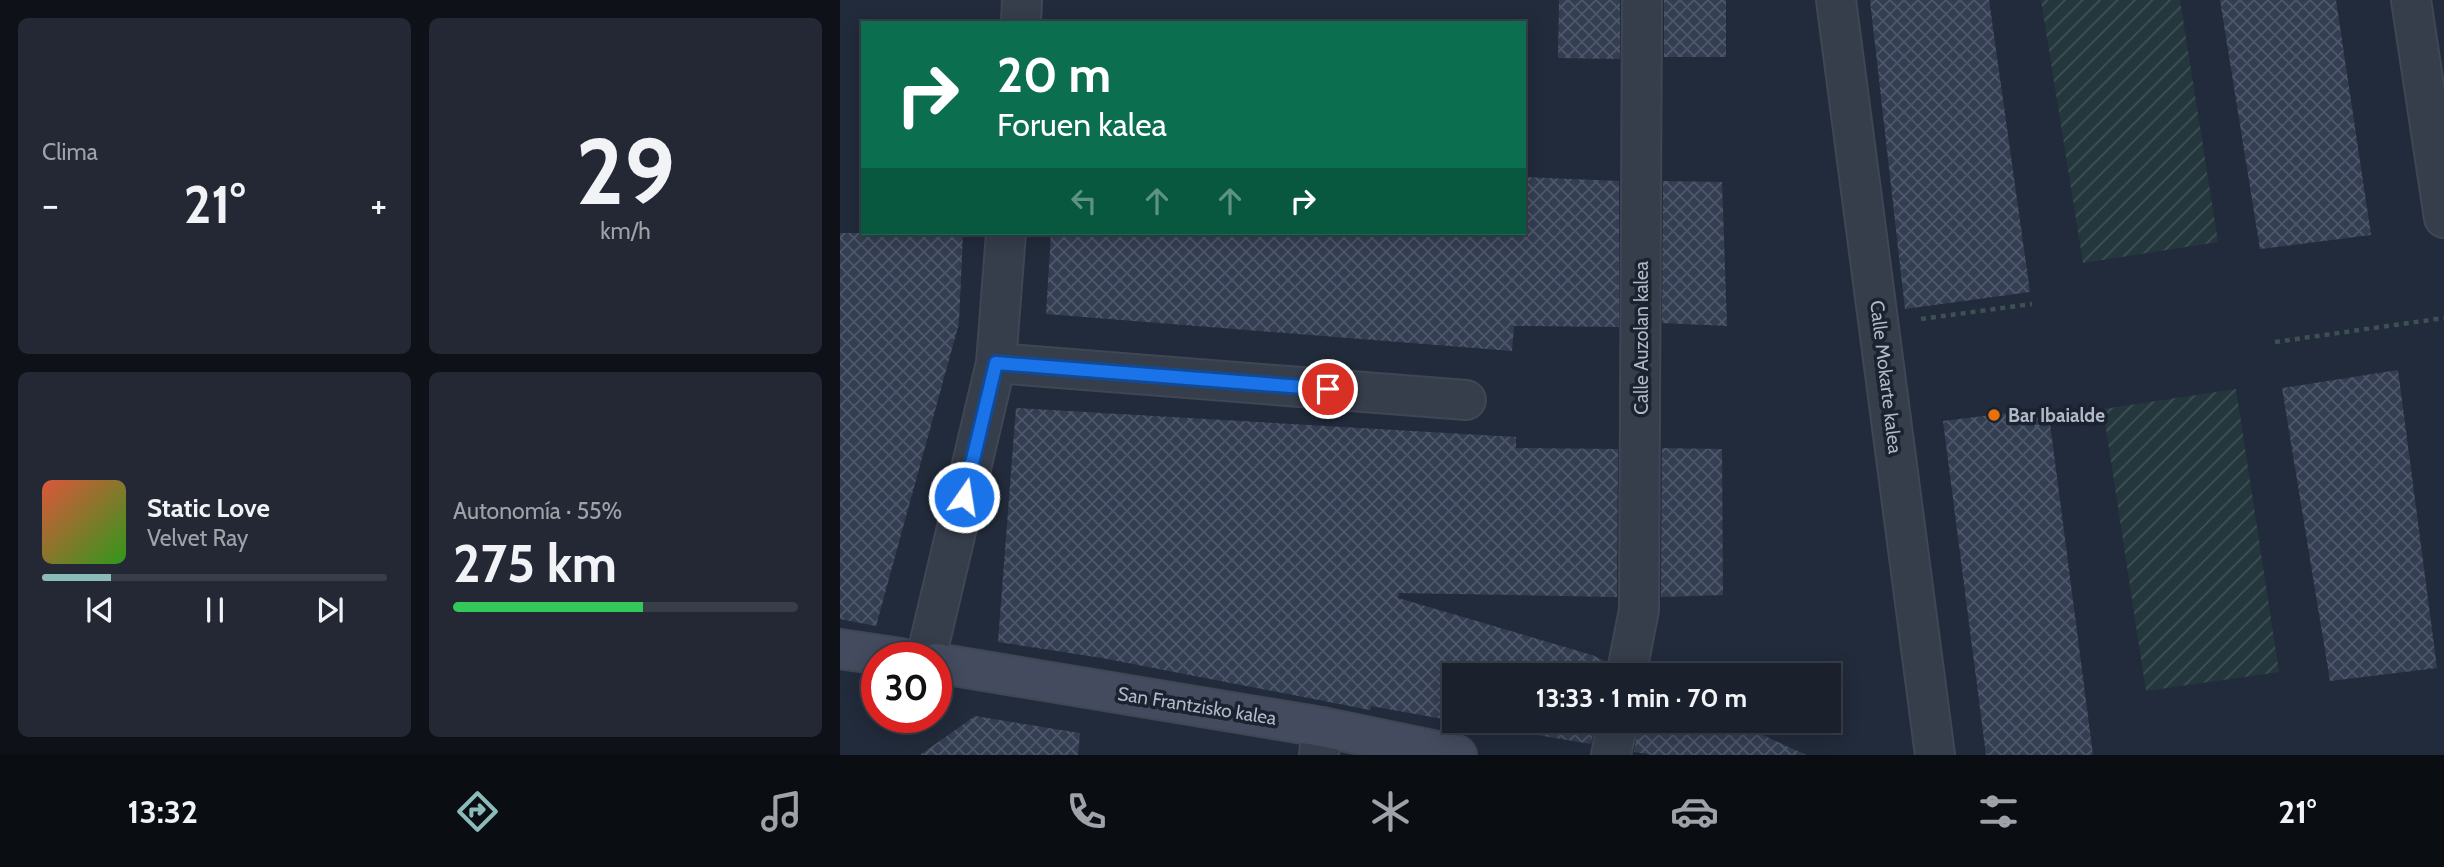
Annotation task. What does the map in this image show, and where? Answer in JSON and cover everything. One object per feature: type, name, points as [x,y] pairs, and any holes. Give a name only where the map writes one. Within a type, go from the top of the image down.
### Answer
[{"type":"street","points":[[1021,21],[1022,0]]},
{"type":"street","name":"Calle Auzolan kalea","points":[[1629,663],[1639,610],[1642,0]]},
{"type":"street","name":"Calle Mokarte kalea","points":[[1836,0],[1935,755]]},
{"type":"street","points":[[2412,0],[2444,218]]},
{"type":"street","points":[[930,642],[996,363],[1006,235]]},
{"type":"street","points":[[996,363],[1466,400]]},
{"type":"street","points":[[840,649],[861,652]]},
{"type":"street","name":"San Frantzisko kalea","points":[[952,666],[1321,741],[1457,755]]},
{"type":"street","points":[[1611,755],[1616,733]]},
{"type":"path","points":[[1879,324],[2032,304]]},
{"type":"path","points":[[2275,342],[2444,318]]},
{"type":"green space","points":[[2041,0],[2180,0],[2218,242],[2083,263]]},
{"type":"green space","points":[[2236,389],[2279,672],[2146,691],[2103,409]]},
{"type":"building","points":[[1559,0],[1620,0],[1620,59],[1558,58]]},
{"type":"building","points":[[1664,0],[1726,0],[1726,57],[1664,57]]},
{"type":"building","points":[[1870,0],[1989,0],[2030,292],[1905,309]]},
{"type":"building","points":[[2220,0],[2336,0],[2371,235],[2260,249]]},
{"type":"building","points":[[1526,177],[1619,181],[1619,327],[1514,326],[1512,351],[1046,314],[1051,235],[1526,235]]},
{"type":"building","points":[[1663,181],[1722,182],[1727,326],[1662,323]]},
{"type":"building","points":[[840,233],[963,235],[959,323],[876,626],[840,619]]},
{"type":"building","points":[[2398,370],[2437,668],[2330,681],[2282,388]]},
{"type":"building","points":[[1016,408],[1516,437],[1516,448],[1618,449],[1617,597],[1399,593],[1398,598],[1592,655],[1607,663],[1442,663],[1442,719],[1371,706],[1370,710],[1102,658],[998,642]]},
{"type":"building","points":[[2048,408],[2093,755],[1986,755],[1943,421]]},
{"type":"building","points":[[1662,448],[1722,449],[1723,595],[1661,597]]},
{"type":"building","points":[[975,716],[1080,733],[1078,755],[920,755]]},
{"type":"building","points":[[1526,733],[1593,733],[1591,744]]},
{"type":"building","points":[[1637,733],[1759,733],[1806,755],[1652,755],[1634,752]]},
{"type":"place","name":"Bar Ibaialde","points":[[1994,415]]},
{"type":"route","points":[[964,497],[996,363],[1328,389]]}]
